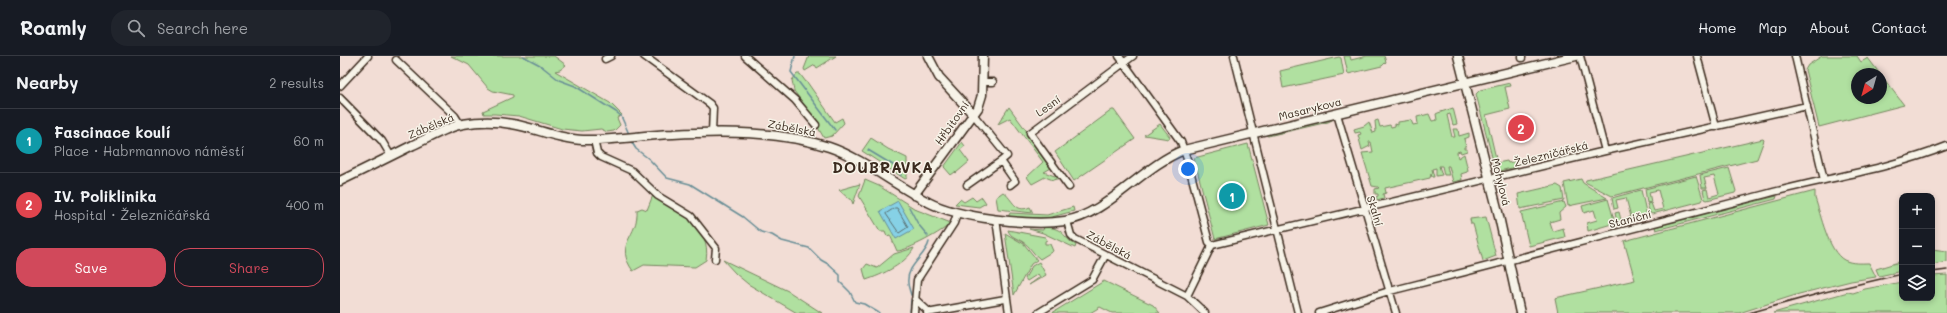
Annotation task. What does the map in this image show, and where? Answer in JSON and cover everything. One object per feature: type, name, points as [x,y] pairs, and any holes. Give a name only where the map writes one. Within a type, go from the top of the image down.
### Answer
[{"type":"main road","points":[[928,56],[939,77],[975,116]]},
{"type":"main road","name":"Hřbitovní","points":[[914,195],[975,116],[982,95],[983,56]]},
{"type":"main road","name":"Mohylová","points":[[1458,56],[1509,261],[1520,313]]},
{"type":"main road","name":"Masarykova","points":[[1067,221],[1080,217],[1100,206],[1150,168],[1184,150],[1576,56]]},
{"type":"main road","name":"Zábělská","points":[[340,180],[437,133],[460,124],[485,122],[513,124],[556,136],[594,140],[712,133],[759,134],[791,138],[827,146],[853,159],[914,195],[939,208],[957,214],[1042,223],[1067,221]]},
{"type":"street","points":[[340,86],[368,56]]},
{"type":"street","points":[[605,59],[611,56]]},
{"type":"street","points":[[644,56],[710,104],[713,108],[712,133]]},
{"type":"street","points":[[745,56],[795,100],[816,126]]},
{"type":"street","points":[[1119,56],[1176,134],[1184,150],[1209,242],[1212,246],[1187,296]]},
{"type":"street","name":"Lesní","points":[[1069,187],[1030,133],[1133,56]]},
{"type":"street","points":[[1234,56],[1298,313]]},
{"type":"street","points":[[1580,56],[1605,152]]},
{"type":"street","points":[[1697,56],[1716,127]]},
{"type":"street","points":[[1795,56],[1824,180]]},
{"type":"street","points":[[396,60],[455,116],[460,124]]},
{"type":"street","points":[[982,82],[994,82]]},
{"type":"street","points":[[340,98],[382,141],[391,156]]},
{"type":"street","name":"Železničářská","points":[[1212,246],[1277,229],[1364,210],[1489,179],[1807,106]]},
{"type":"street","name":"Skalní","points":[[1337,114],[1364,210],[1396,313]]},
{"type":"street","points":[[967,185],[1007,156],[975,116]]},
{"type":"street","points":[[594,140],[596,150],[601,157],[632,171],[658,196],[694,219],[716,248],[715,259]]},
{"type":"street","name":"Staniční","points":[[1319,313],[1390,291],[1917,157],[1947,146]]},
{"type":"street","points":[[1001,161],[1015,181],[1010,185]]},
{"type":"street","points":[[914,313],[919,276],[954,222],[957,214]]},
{"type":"street","points":[[996,219],[1005,299],[1009,313]]},
{"type":"street","name":"Zábělská","points":[[1067,221],[1071,235],[1075,239],[1104,256],[1187,296],[1205,313]]},
{"type":"street","points":[[1038,313],[1092,280],[1104,256]]},
{"type":"street","points":[[916,299],[928,312],[1005,299]]},
{"type":"green space","points":[[451,56],[554,56],[566,65],[560,70],[555,71],[610,103],[622,115],[617,118],[620,125],[614,131],[607,132],[601,129],[582,131],[562,129],[519,116],[484,114],[483,111],[513,97],[513,95],[493,91],[488,88],[469,65]]},
{"type":"green space","points":[[809,56],[836,56],[817,68],[815,65],[805,71],[804,69]]},
{"type":"green space","points":[[1344,56],[1350,56],[1351,60],[1367,56],[1384,56],[1386,62],[1382,66],[1348,74]]},
{"type":"green space","points":[[1822,56],[1857,56],[1861,62],[1868,58],[1876,68],[1851,68],[1851,104],[1887,104],[1887,83],[1904,105],[1819,127],[1805,70],[1808,65]]},
{"type":"green space","points":[[1339,57],[1341,58],[1344,75],[1283,88],[1280,71]]},
{"type":"green space","points":[[797,74],[800,74],[807,82],[835,122],[842,118],[844,123],[832,136],[824,138],[806,107],[794,91],[792,80]]},
{"type":"green space","points":[[1510,83],[1511,86],[1505,87],[1510,109],[1486,115],[1497,163],[1516,161],[1516,167],[1499,171],[1494,165],[1476,94],[1480,90]]},
{"type":"green space","points":[[1009,107],[1053,167],[1044,172],[1060,178],[1053,180],[1045,177],[1032,184],[1027,177],[1043,162],[1010,118],[998,124]]},
{"type":"green space","points":[[1453,108],[1457,124],[1453,125],[1450,114],[1447,115],[1452,137],[1455,137],[1453,129],[1458,129],[1459,136],[1469,133],[1469,137],[1464,139],[1466,147],[1464,147],[1464,149],[1467,149],[1467,151],[1461,153],[1460,151],[1457,152],[1458,158],[1464,154],[1468,170],[1467,172],[1461,174],[1462,180],[1453,182],[1449,166],[1447,166],[1449,175],[1444,175],[1442,166],[1439,166],[1442,175],[1436,176],[1436,168],[1432,169],[1434,177],[1432,177],[1431,174],[1430,178],[1385,188],[1386,193],[1383,194],[1384,198],[1377,200],[1376,197],[1378,194],[1375,194],[1375,189],[1379,188],[1372,186],[1362,153],[1373,152],[1371,142],[1369,142],[1370,146],[1362,150],[1358,135],[1361,134],[1360,132],[1355,133],[1354,129],[1364,126],[1369,122],[1373,133],[1376,132],[1375,121],[1378,120],[1380,127],[1390,125],[1391,127],[1395,126],[1395,124],[1398,125],[1398,122],[1411,120],[1413,125],[1418,124],[1417,117],[1429,114],[1432,121],[1437,120],[1436,114]]},
{"type":"green space","points":[[1114,110],[1135,139],[1074,181],[1055,152]]},
{"type":"green space","points":[[1334,119],[1328,122],[1268,136],[1265,135]]},
{"type":"green space","points":[[1160,124],[1170,137],[1169,139],[1144,135]]},
{"type":"green space","points":[[871,138],[888,149],[907,158],[907,178],[905,179],[862,151]]},
{"type":"green space","points":[[1764,140],[1757,159],[1612,196],[1585,182],[1586,180]]},
{"type":"green space","points":[[962,142],[965,146],[960,150],[969,162],[956,173],[955,172],[951,175],[944,167]]},
{"type":"green space","points":[[1248,144],[1269,225],[1215,239],[1194,158]]},
{"type":"green space","points":[[1729,168],[1736,191],[1735,193],[1707,200],[1705,199],[1703,190],[1707,189],[1709,197],[1719,194],[1714,176],[1704,178],[1707,188],[1702,188],[1700,175]]},
{"type":"green space","points":[[1696,176],[1703,199],[1702,201],[1652,214],[1650,213],[1647,204],[1651,203],[1654,211],[1663,209],[1658,190],[1649,192],[1651,202],[1647,203],[1645,189]]},
{"type":"green space","points":[[1581,179],[1583,183],[1607,198],[1568,206],[1564,183]]},
{"type":"green space","points":[[865,180],[879,186],[917,210],[951,223],[941,231],[925,240],[909,248],[897,251],[890,235],[887,236],[885,231],[880,231],[859,196]]},
{"type":"green space","points":[[860,184],[853,204],[851,199],[839,190]]},
{"type":"green space","points":[[1557,185],[1562,188],[1564,200],[1520,209],[1518,194]]},
{"type":"green space","points":[[1641,190],[1647,216],[1619,223],[1617,222],[1615,213],[1619,212],[1621,220],[1631,217],[1626,198],[1616,200],[1618,208],[1614,209],[1612,198]]},
{"type":"green space","points":[[1815,191],[1815,198],[1829,241],[1838,255],[1844,260],[1850,262],[1869,263],[1876,277],[1851,281],[1799,294],[1739,313],[1558,313],[1555,298],[1635,280],[1624,241]]},
{"type":"green space","points":[[1003,192],[1015,205],[1021,209],[1030,207],[1033,213],[998,209],[996,197]]},
{"type":"green space","points":[[653,195],[682,213],[698,228],[704,237],[706,260],[695,267],[644,265],[633,271],[625,253],[626,247],[637,219],[637,210],[642,208],[647,210]]},
{"type":"green space","points":[[1777,196],[1776,199],[1656,230],[1655,227]]},
{"type":"green space","points":[[972,197],[976,201],[982,197],[986,203],[979,207],[955,204],[960,199],[964,202]]},
{"type":"green space","points":[[1608,199],[1615,223],[1588,231],[1587,223],[1597,220],[1594,210],[1584,213],[1582,206]]},
{"type":"green space","points":[[1564,202],[1566,207],[1559,213],[1560,219],[1550,222],[1553,231],[1563,228],[1565,237],[1529,246],[1521,212]]},
{"type":"green space","points":[[1073,207],[1074,211],[1048,218],[1008,217],[1010,213],[1047,215]]},
{"type":"green space","points":[[1486,217],[1496,256],[1483,261],[1473,224],[1471,224],[1470,219]]},
{"type":"green space","points":[[1044,227],[1060,231],[1076,245],[1075,248],[1043,233],[1029,229],[1043,230]]},
{"type":"green space","points":[[1008,230],[1045,237],[1047,240],[1045,241],[1045,244],[1050,244],[1053,251],[1040,259],[1030,248],[1012,236]]},
{"type":"green space","points":[[1005,233],[1024,244],[1037,260],[1031,264],[1014,295]]},
{"type":"green space","points":[[914,248],[906,259],[893,268],[866,280],[863,269],[867,264],[877,268],[894,254]]},
{"type":"green space","points":[[1935,249],[1947,251],[1947,262],[1935,264]]},
{"type":"green space","points":[[723,260],[788,291],[822,313],[797,313],[748,284]]},
{"type":"green space","points":[[1039,262],[1046,275],[1029,285],[1040,277],[1038,274],[1027,281],[1025,278],[1032,266]]},
{"type":"green space","points":[[1899,262],[1899,272],[1879,276],[1876,269]]},
{"type":"green space","points":[[1947,275],[1947,313],[1773,313],[1848,292],[1853,293],[1865,289],[1899,283],[1899,301],[1935,301],[1935,276]]},
{"type":"green space","points":[[1104,281],[1153,305],[1160,313],[1112,313],[1100,307],[1090,313],[1052,313]]},
{"type":"water","points":[[898,201],[914,229],[896,239],[880,211]]},
{"type":"waterway","points":[[523,56],[540,65],[559,80],[575,86],[616,112],[621,116],[629,134]]},
{"type":"waterway","points":[[795,56],[791,72],[835,130]]},
{"type":"waterway","points":[[631,141],[636,149],[649,159],[667,178],[690,184],[743,217],[761,232],[772,235],[782,241],[809,248],[840,275],[840,282],[850,292],[855,302],[864,304],[879,313]]},
{"type":"waterway","points":[[868,150],[893,165],[901,175]]},
{"type":"waterway","points":[[909,207],[918,224],[928,236]]},
{"type":"waterway","points":[[911,295],[908,283],[910,271],[924,252],[929,242]]},
{"type":"waterway","points":[[910,313],[911,300]]},
{"type":"railway","points":[[1935,272],[1947,270]]},
{"type":"railway","points":[[1749,313],[1825,292],[1899,275]]},
{"type":"place","name":"IV. Poliklinika","points":[[1521,128]]},
{"type":"place","name":"Fascinace koulí","points":[[1232,196]]},
{"type":"district","name":"DOUBRAVKA","points":[[883,168]]}]
